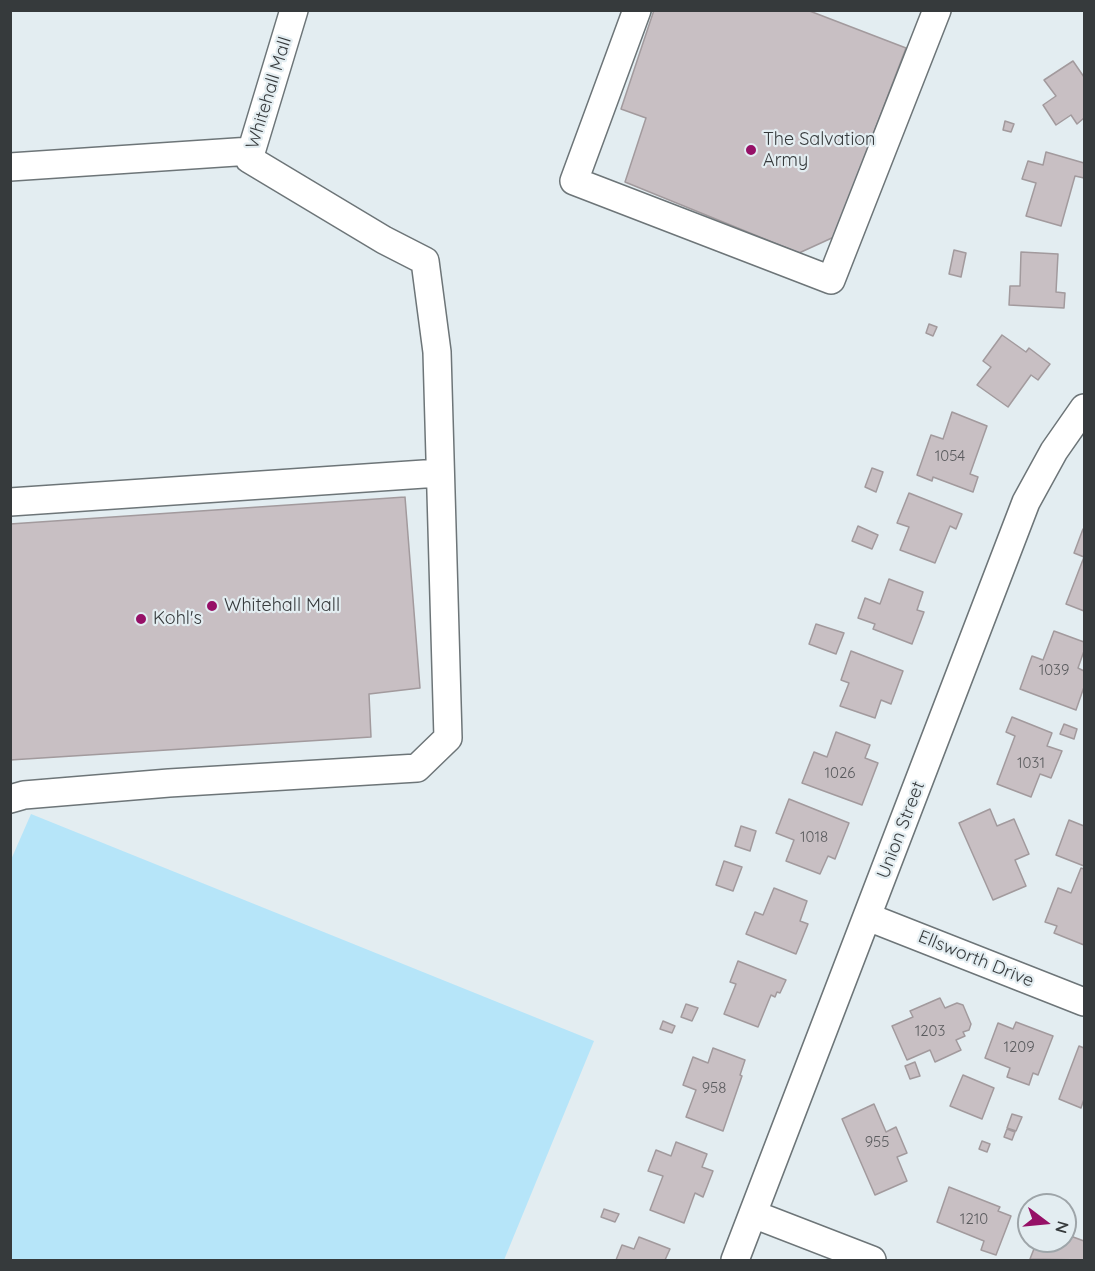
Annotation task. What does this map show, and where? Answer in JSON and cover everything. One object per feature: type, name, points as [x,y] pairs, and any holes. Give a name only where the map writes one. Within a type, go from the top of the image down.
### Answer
[{"type":"street","name":"Whitehall Mall","points":[[10,799],[24,795],[170,783],[417,768],[448,738],[437,352],[425,261],[384,240],[249,159],[294,10]]},
{"type":"street","points":[[637,10],[574,181],[831,279],[932,12]]},
{"type":"street","points":[[10,167],[251,151]]},
{"type":"street","name":"Union Street","points":[[735,1260],[1026,502],[1054,451],[1084,408]]},
{"type":"street","points":[[10,502],[439,473]]},
{"type":"street","name":"Ellsworth Drive","points":[[868,917],[1084,1002]]},
{"type":"street","points":[[753,1214],[872,1260]]},
{"type":"shaded area","points":[[31,814],[594,1041],[504,1260],[11,1260],[10,862]]},
{"type":"building","name":"The Salvation Army","points":[[654,10],[807,10],[906,48],[834,237],[799,253],[625,182],[646,118],[621,109]]},
{"type":"building","points":[[1073,61],[1084,77],[1084,118],[1077,124],[1071,115],[1056,125],[1043,105],[1056,96],[1044,80]]},
{"type":"building","points":[[1005,121],[1014,124],[1011,132],[1003,130]]},
{"type":"building","points":[[1046,152],[1084,163],[1084,178],[1075,176],[1061,226],[1026,216],[1036,183],[1022,179],[1028,161],[1043,165]]},
{"type":"building","points":[[954,250],[966,253],[961,277],[949,274]]},
{"type":"building","points":[[1021,252],[1058,254],[1056,292],[1065,293],[1064,308],[1009,305],[1010,286],[1020,286]]},
{"type":"building","points":[[929,324],[937,327],[933,336],[926,333]]},
{"type":"building","points":[[1002,335],[1026,352],[1029,348],[1050,364],[1038,380],[1031,375],[1008,407],[977,385],[991,367],[983,361]]},
{"type":"building","points":[[952,412],[987,426],[970,474],[978,477],[973,492],[933,477],[932,481],[917,475],[931,435],[943,439]]},
{"type":"building","points":[[872,468],[883,472],[876,492],[865,487]]},
{"type":"building","points":[[909,493],[962,514],[956,529],[950,526],[935,563],[900,550],[909,527],[897,523]]},
{"type":"building","name":"Whitehall Mall","points":[[405,497],[420,688],[369,694],[371,737],[10,760],[10,524]]},
{"type":"building","points":[[858,526],[878,535],[872,549],[852,541]]},
{"type":"building","points":[[1084,530],[1084,557],[1074,553]]},
{"type":"building","points":[[1084,557],[1084,611],[1066,604]]},
{"type":"building","points":[[889,579],[923,592],[917,610],[924,612],[912,644],[873,629],[875,624],[858,618],[865,598],[880,604]]},
{"type":"building","points":[[816,624],[844,633],[836,654],[809,644]]},
{"type":"building","points":[[1054,631],[1084,642],[1084,651],[1078,668],[1084,671],[1084,687],[1076,710],[1020,689],[1032,656],[1043,660]]},
{"type":"building","points":[[851,651],[903,671],[891,704],[881,700],[875,718],[840,706],[849,683],[841,680]]},
{"type":"building","points":[[1012,717],[1052,733],[1047,746],[1062,751],[1051,778],[1040,774],[1031,797],[997,784],[1015,736],[1006,732]]},
{"type":"building","points":[[1064,724],[1077,729],[1074,739],[1060,734]]},
{"type":"building","points":[[836,732],[870,745],[865,758],[878,763],[862,805],[802,783],[814,752],[827,757]]},
{"type":"building","points":[[789,799],[849,823],[835,859],[828,856],[820,874],[786,861],[794,840],[776,833]]},
{"type":"building","points":[[990,809],[997,826],[1014,819],[1029,854],[1015,860],[1026,886],[993,900],[959,823]]},
{"type":"building","points":[[1069,820],[1084,826],[1084,866],[1056,855]]},
{"type":"building","points":[[741,826],[756,831],[750,851],[735,846]]},
{"type":"building","points":[[724,861],[742,867],[733,891],[716,885]]},
{"type":"building","points":[[1081,868],[1084,869],[1084,945],[1054,933],[1057,926],[1045,922],[1058,888],[1071,893]]},
{"type":"building","points":[[774,888],[807,901],[800,921],[808,924],[796,954],[746,934],[755,912],[763,915]]},
{"type":"building","points":[[738,961],[786,980],[780,993],[777,992],[775,997],[771,995],[758,1027],[724,1014],[736,984],[730,982]]},
{"type":"building","points":[[940,998],[945,1008],[957,1003],[963,1005],[971,1024],[969,1030],[963,1032],[965,1036],[956,1040],[961,1050],[935,1062],[930,1050],[907,1060],[892,1026],[913,1017],[910,1011]]},
{"type":"building","points":[[686,1004],[698,1008],[692,1021],[681,1017]]},
{"type":"building","points":[[663,1021],[675,1026],[672,1033],[660,1029]]},
{"type":"building","points":[[1016,1022],[1053,1036],[1038,1075],[1033,1073],[1029,1085],[1007,1077],[1010,1068],[985,1058],[998,1023],[1013,1029]]},
{"type":"building","points":[[1079,1046],[1084,1048],[1084,1099],[1081,1108],[1059,1099]]},
{"type":"building","points":[[713,1048],[745,1060],[740,1075],[742,1076],[723,1131],[686,1117],[696,1090],[683,1085],[693,1057],[708,1063]]},
{"type":"building","points":[[915,1062],[920,1076],[910,1079],[905,1066]]},
{"type":"building","points":[[963,1075],[994,1088],[982,1119],[950,1106]]},
{"type":"building","points":[[874,1104],[886,1132],[896,1127],[907,1153],[897,1157],[907,1181],[875,1195],[842,1119]]},
{"type":"building","points":[[1012,1114],[1022,1117],[1016,1131],[1007,1128]]},
{"type":"building","points":[[1007,1129],[1015,1132],[1012,1140],[1004,1137]]},
{"type":"building","points":[[982,1141],[990,1144],[987,1152],[979,1149]]},
{"type":"building","points":[[676,1142],[707,1154],[702,1167],[713,1171],[703,1197],[695,1193],[684,1223],[650,1210],[663,1176],[648,1171],[656,1150],[671,1156]]},
{"type":"building","points":[[949,1187],[1000,1207],[998,1211],[1011,1216],[996,1255],[981,1250],[984,1241],[937,1222]]},
{"type":"building","points":[[604,1209],[619,1214],[615,1222],[601,1217]]},
{"type":"building","points":[[639,1237],[670,1249],[665,1260],[616,1260],[622,1245],[634,1249]]},
{"type":"building","points":[[1077,1238],[1084,1241],[1084,1260],[1030,1259],[1032,1253],[1077,1253]]},
{"type":"place","name":"The Salvation Army","points":[[751,150]]},
{"type":"place","name":"Whitehall Mall","points":[[212,606]]},
{"type":"place","name":"Kohl's","points":[[141,619]]}]
